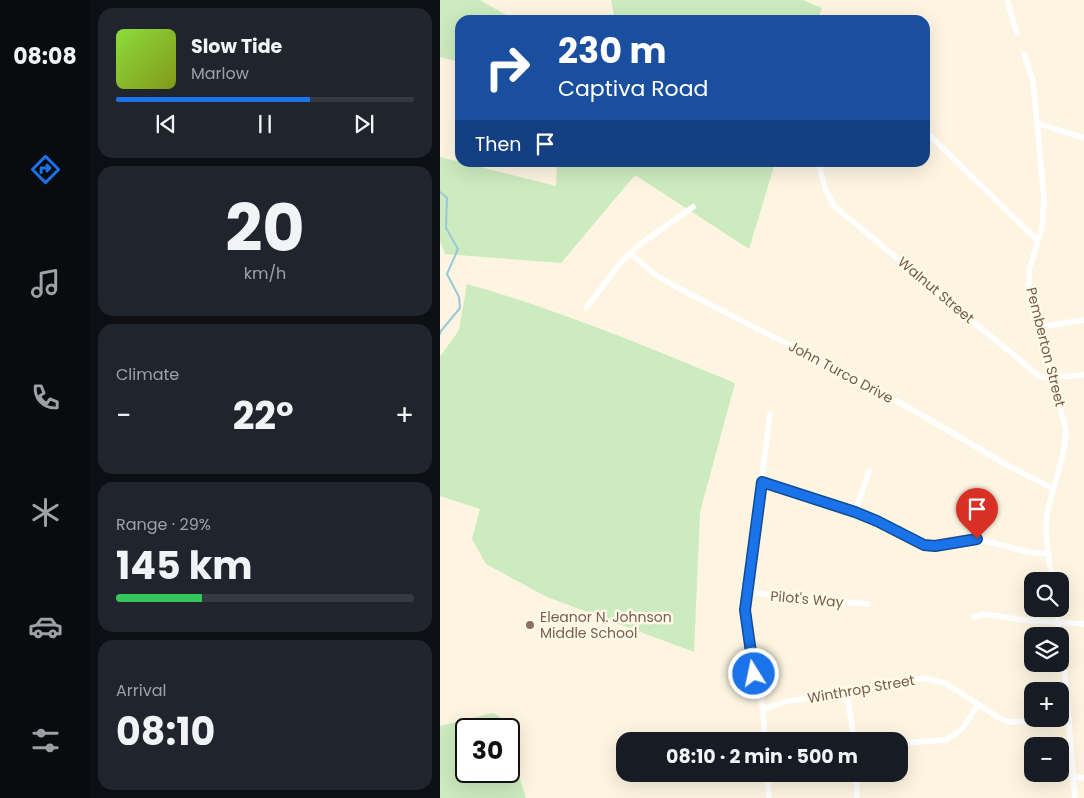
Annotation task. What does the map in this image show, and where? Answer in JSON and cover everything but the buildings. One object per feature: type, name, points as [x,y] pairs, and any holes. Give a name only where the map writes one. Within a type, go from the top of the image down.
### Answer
[{"type":"street","points":[[1007,0],[1017,33]]},
{"type":"street","name":"Pemberton Street","points":[[1024,54],[1033,80],[1044,198],[1042,228],[1028,270],[1031,297],[1066,430],[1064,454],[1048,509],[1049,554],[1052,572]]},
{"type":"street","points":[[1036,123],[1084,138]]},
{"type":"street","points":[[930,136],[1037,240]]},
{"type":"street","name":"Walnut Street","points":[[819,167],[826,191],[834,206],[1039,376],[1053,378],[1084,375]]},
{"type":"street","points":[[586,308],[622,261],[639,244],[693,207]]},
{"type":"street","name":"John Turco Drive","points":[[630,253],[653,274],[913,410],[1009,466],[1054,489]]},
{"type":"street","points":[[1040,327],[1084,320]]},
{"type":"street","points":[[764,732],[763,709],[749,644],[745,610],[770,414]]},
{"type":"street","points":[[855,512],[869,471]]},
{"type":"street","points":[[762,482],[855,512],[924,545],[935,546],[977,539],[1028,552],[1049,554]]},
{"type":"street","name":"Pilot's Way","points":[[746,592],[800,599],[868,604]]},
{"type":"street","points":[[974,617],[984,614],[1024,620],[1084,624]]},
{"type":"street","points":[[1057,617],[1065,682]]},
{"type":"street","name":"Winthrop Street","points":[[763,709],[788,701],[848,693],[923,678],[945,683],[1001,719],[1009,722],[1024,722]]},
{"type":"street","points":[[848,693],[853,732]]},
{"type":"street","points":[[908,742],[946,740],[962,729],[978,705]]},
{"type":"street","points":[[1069,720],[1074,798]]},
{"type":"street","points":[[1074,777],[1084,778]]},
{"type":"street","points":[[768,782],[769,798]]},
{"type":"street","points":[[856,782],[857,798]]},
{"type":"green space","points":[[440,0],[480,0],[506,15],[455,15],[455,61],[440,57]]},
{"type":"green space","points":[[611,0],[803,0],[822,8],[820,15],[614,15]]},
{"type":"green space","points":[[440,157],[455,161],[455,167],[480,167],[556,186],[557,167],[774,167],[749,249],[635,175],[561,263],[445,254],[440,241]]},
{"type":"green space","points":[[467,284],[569,317],[735,383],[700,512],[694,652],[547,597],[486,564],[472,539],[480,509],[440,496],[440,357],[459,330]]},
{"type":"green space","points":[[493,713],[500,718],[473,718]]},
{"type":"green space","points":[[455,722],[455,783],[520,783],[520,779],[526,798],[440,798],[440,726]]},
{"type":"waterway","points":[[440,192],[447,198],[446,228],[458,249],[447,274],[459,297],[460,308],[440,334]]},
{"type":"place","name":"Eleanor N. Johnson Middle School","points":[[530,625]]},
{"type":"route","points":[[754,674],[745,610],[762,482],[855,512],[924,545],[935,546],[977,539]]}]
